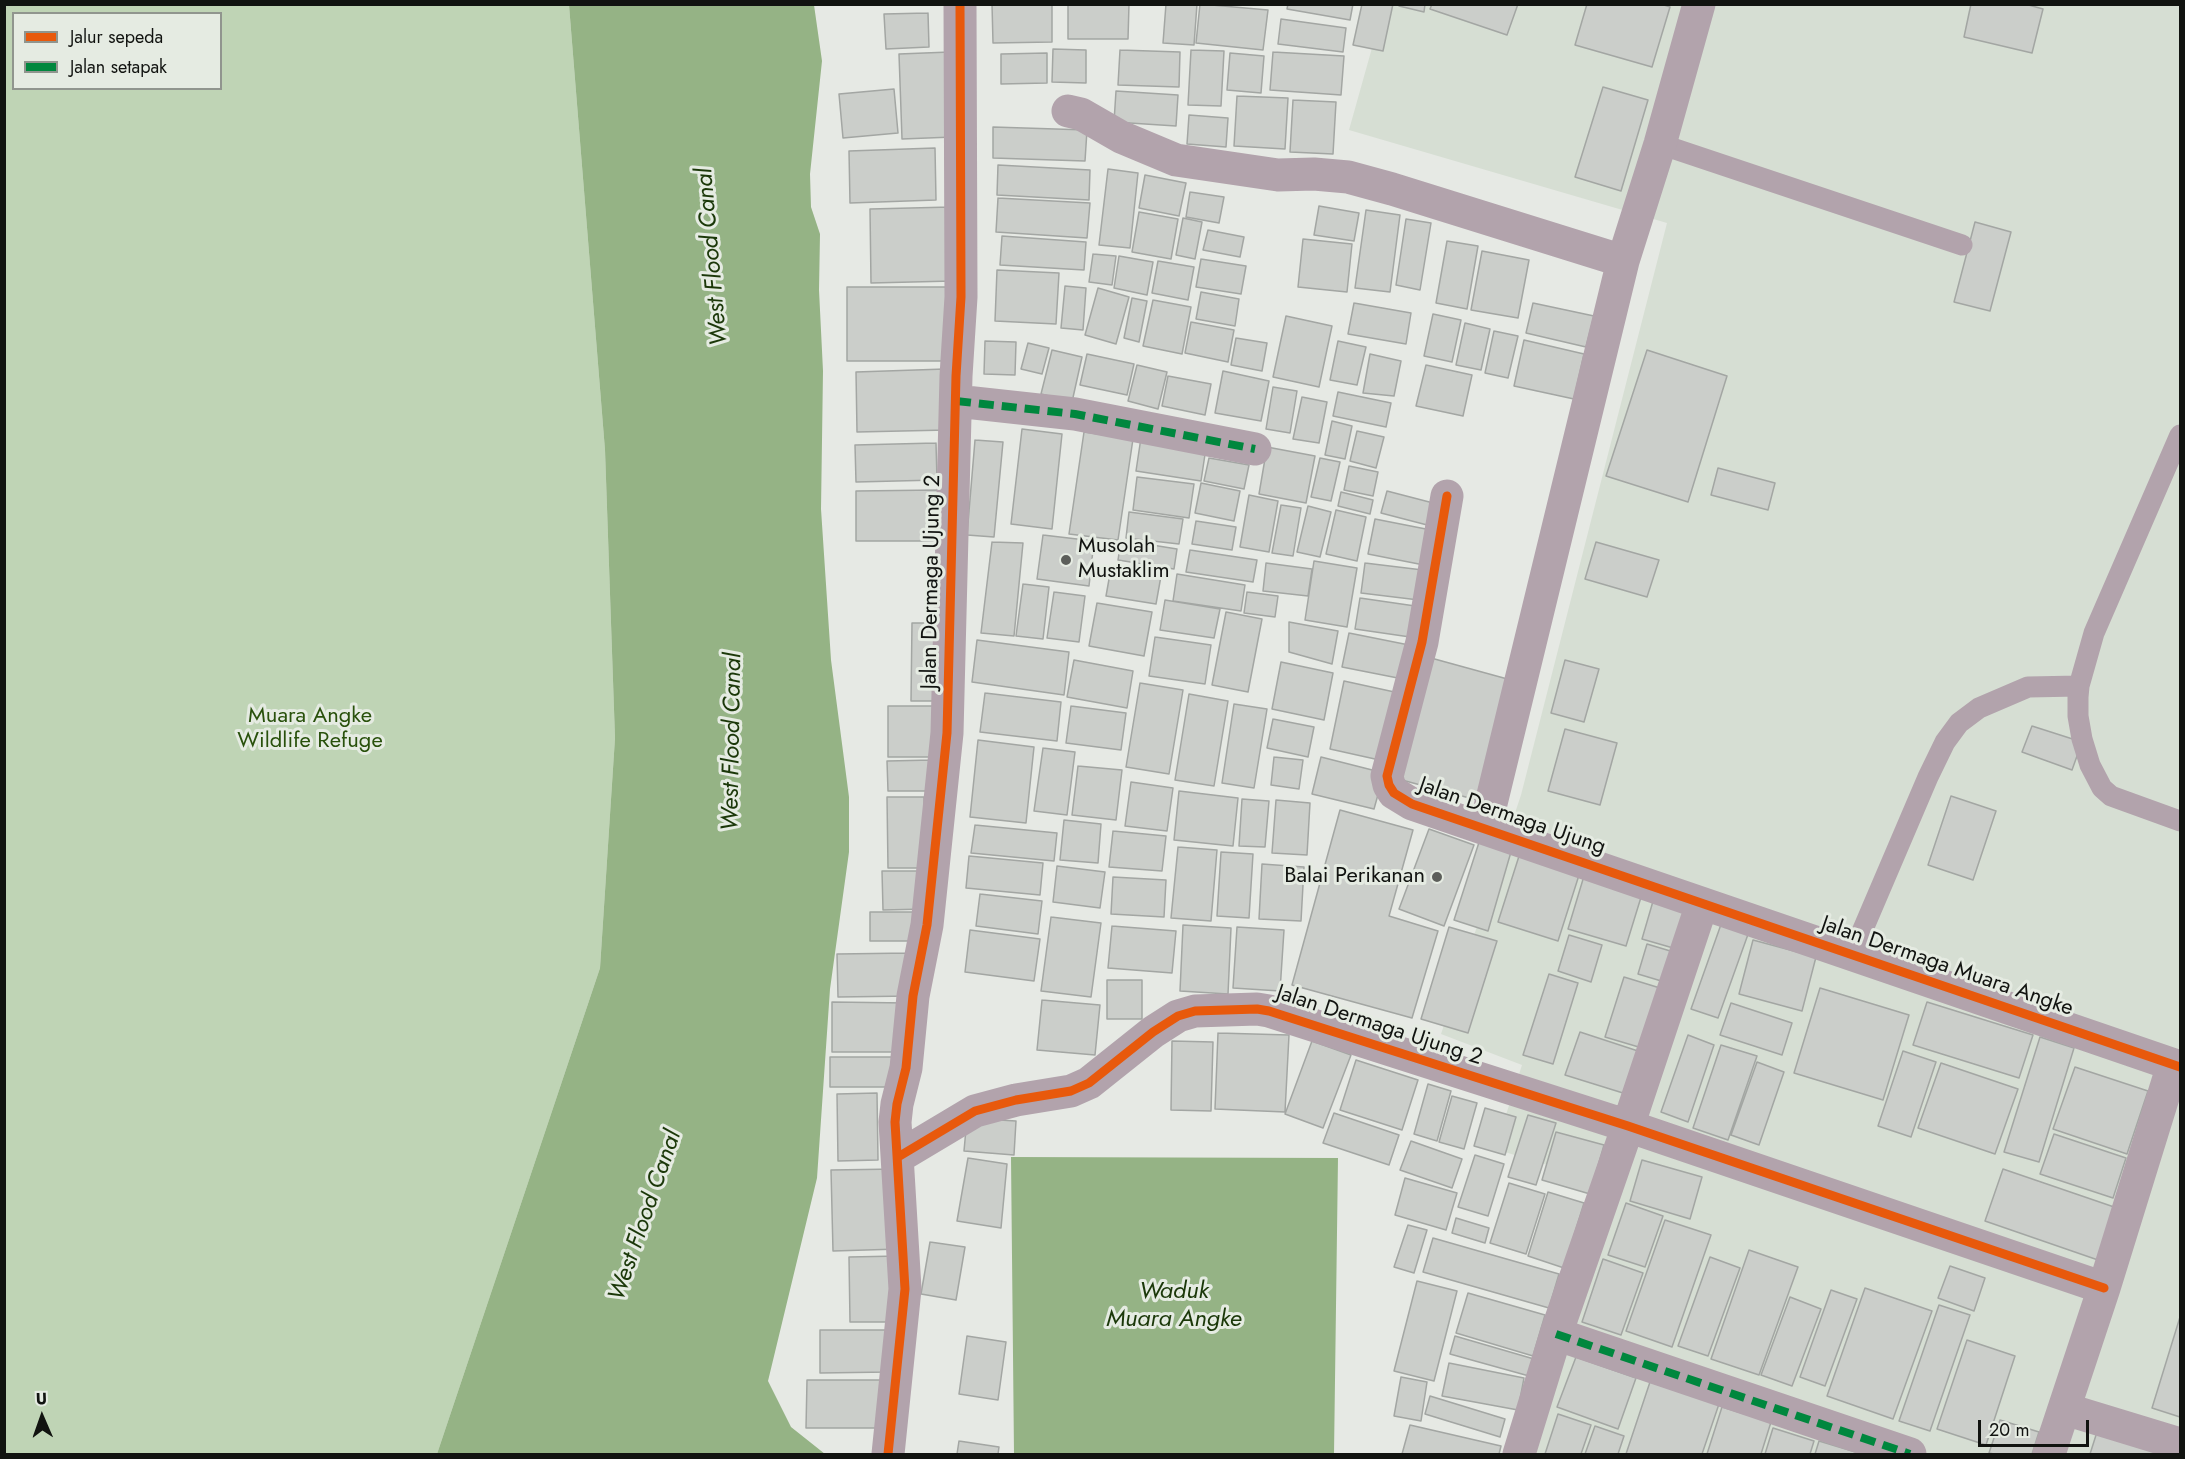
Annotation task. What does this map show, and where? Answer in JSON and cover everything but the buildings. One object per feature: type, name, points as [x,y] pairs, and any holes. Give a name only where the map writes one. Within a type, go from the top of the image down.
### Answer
[{"type":"street","name":"Jalan Dermaga Ujung 2","points":[[888,1455],[905,1288],[897,1104],[906,1068],[913,996],[927,924],[947,733],[961,297],[960,4]]},
{"type":"street","points":[[1068,111],[1081,114],[1121,137],[1176,160],[1278,175],[1314,174],[1348,177],[1623,261],[1660,144],[1699,4]]},
{"type":"street","name":"Jalan Dermaga Ujung","points":[[1485,828],[1623,261]]},
{"type":"street","points":[[956,401],[1075,414],[1255,449]]},
{"type":"street","name":"Jalan Dermaga Ujung","points":[[1447,496],[1422,642],[1387,776],[1389,785],[1402,799],[1702,904]]},
{"type":"street","points":[[1519,1455],[1556,1335],[1702,904]]},
{"type":"street","name":"Jalan Dermaga Muara Angke","points":[[1702,904],[2177,1066]]},
{"type":"street","name":"Jalan Dermaga Ujung 2","points":[[898,1157],[975,1111],[998,1104],[1071,1091],[1089,1083],[1153,1032],[1178,1016],[1195,1011],[1242,1009],[1269,1011],[1628,1126],[2104,1288]]},
{"type":"street","points":[[2049,1455],[2177,1066]]},
{"type":"street","points":[[1556,1335],[1910,1455]]},
{"type":"street","points":[[2065,1409],[2181,1444]]},
{"type":"lane","points":[[1660,144],[1962,245]]},
{"type":"lane","points":[[2181,435],[2094,633],[2079,686],[2078,716],[2090,765],[2102,788],[2111,796],[2181,821]]},
{"type":"lane","points":[[1852,955],[1928,777],[1945,742],[1959,723],[1979,708],[2028,687],[2079,686]]},
{"type":"shaded area","points":[[1384,5],[2180,5],[2180,1454],[1528,1454],[1614,1185],[1495,1149],[1522,1065],[1441,1034],[1521,795],[1667,223],[1349,130]]},
{"type":"green space","name":"Muara Angke Wildlife Refuge","points":[[5,5],[569,5],[605,450],[615,738],[600,968],[437,1454],[5,1454]]},
{"type":"water","name":"West Flood Canal","points":[[569,5],[814,5],[822,61],[810,174],[811,207],[820,234],[819,290],[823,371],[821,509],[831,660],[849,797],[849,852],[830,989],[817,1178],[768,1381],[791,1427],[825,1454],[437,1454],[600,968],[615,738],[605,450]]},
{"type":"water","name":"Waduk Muara Angke","points":[[1011,1157],[1338,1158],[1334,1454],[1014,1454]]},
{"type":"marked path","points":[[956,401],[1075,414],[1255,449]]},
{"type":"marked path","points":[[1556,1334],[1910,1454]]},
{"type":"cycle path","points":[[888,1454],[905,1289],[895,1122],[906,1068],[913,996],[927,925],[947,733],[956,376],[961,297],[960,4]]},
{"type":"cycle path","points":[[1447,496],[1422,642],[1387,776],[1394,793],[1412,804],[2180,1067]]},
{"type":"cycle path","points":[[898,1157],[975,1111],[1016,1100],[1071,1091],[1089,1083],[1153,1032],[1178,1016],[1195,1011],[1257,1009],[1628,1126],[2104,1288]]},
{"type":"place","name":"Musolah Mustaklim","points":[[1066,560]]},
{"type":"place","name":"Balai Perikanan","points":[[1437,877]]}]
